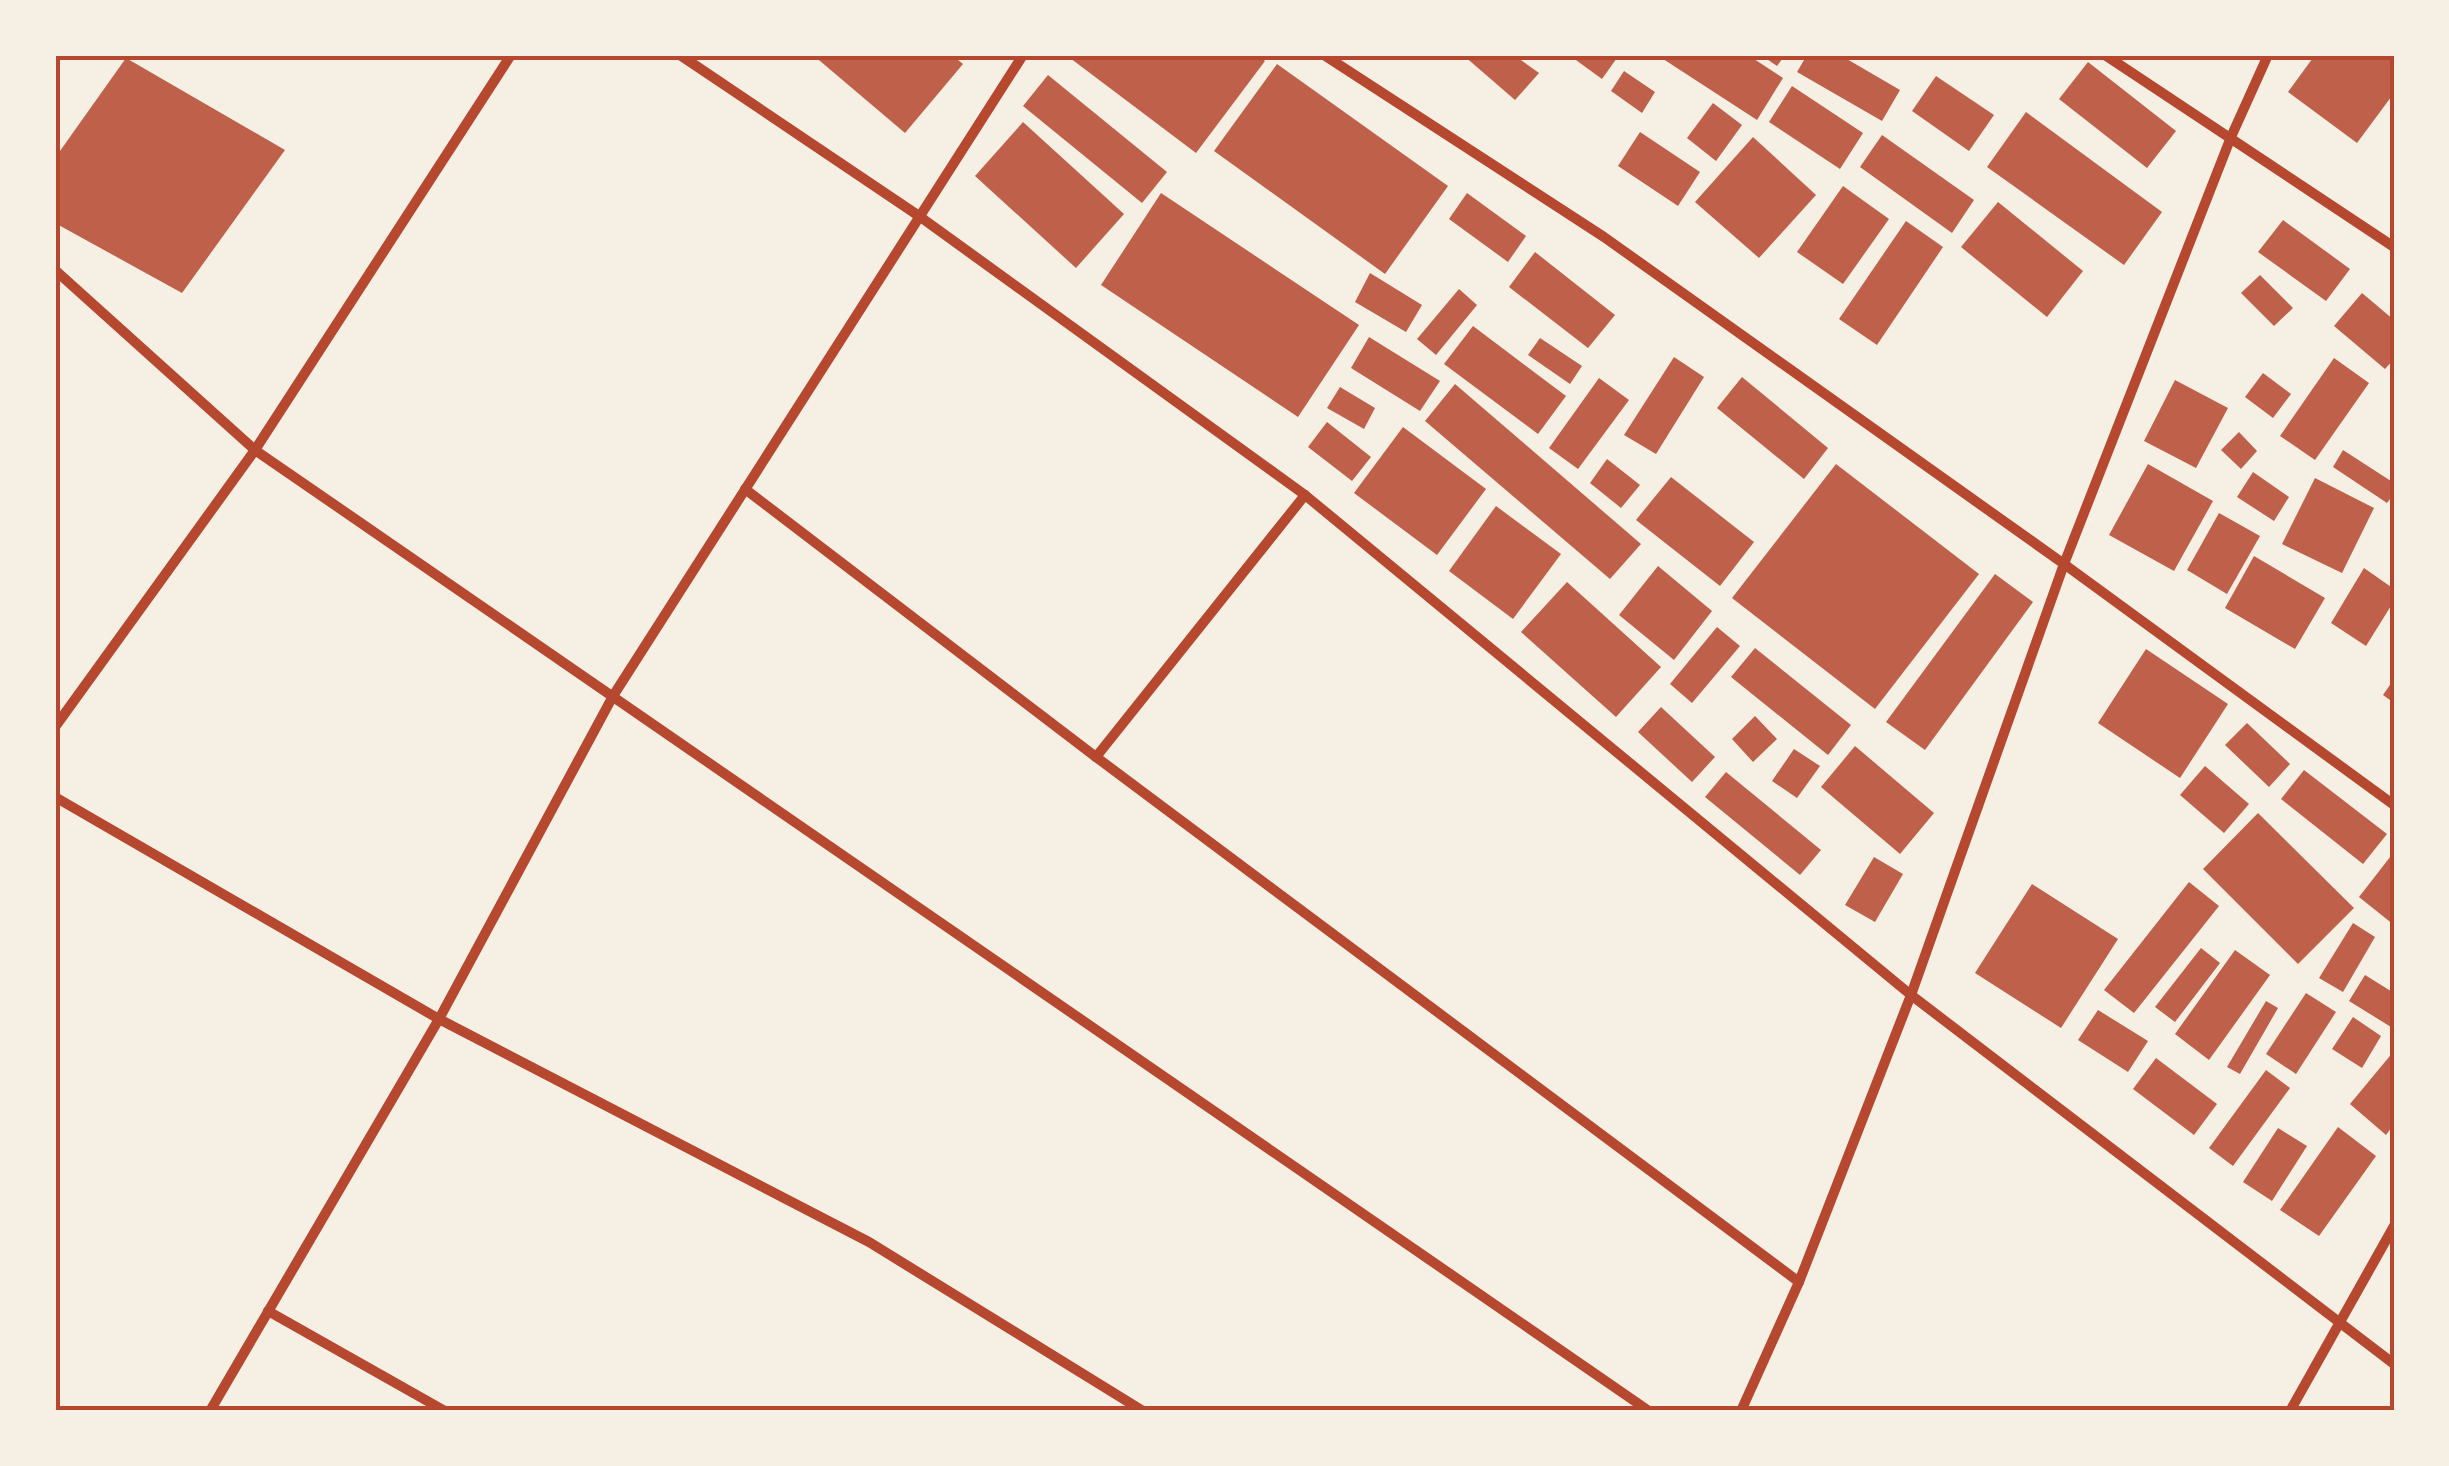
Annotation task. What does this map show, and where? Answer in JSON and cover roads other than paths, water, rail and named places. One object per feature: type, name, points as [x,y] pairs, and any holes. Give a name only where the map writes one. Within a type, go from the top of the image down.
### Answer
[{"type":"street","points":[[55,726],[255,450],[511,55]]},
{"type":"street","points":[[680,55],[919,216],[1305,495],[1910,994],[2394,1364]]},
{"type":"street","points":[[210,1411],[440,1019],[613,696],[1022,55]]},
{"type":"street","points":[[1324,55],[1604,237],[2064,564],[2394,806]]},
{"type":"street","points":[[2105,55],[2394,248]]},
{"type":"street","points":[[1741,1411],[1798,1282],[1910,994],[2064,564],[2230,136],[2268,55]]},
{"type":"street","points":[[55,270],[255,450],[1649,1411]]},
{"type":"street","points":[[746,488],[1096,758],[1798,1282]]},
{"type":"street","points":[[1096,758],[1305,495]]},
{"type":"street","points":[[55,797],[440,1019],[869,1242],[1143,1411]]},
{"type":"street","points":[[2290,1411],[2394,1226]]},
{"type":"street","points":[[268,1311],[445,1411]]}]
